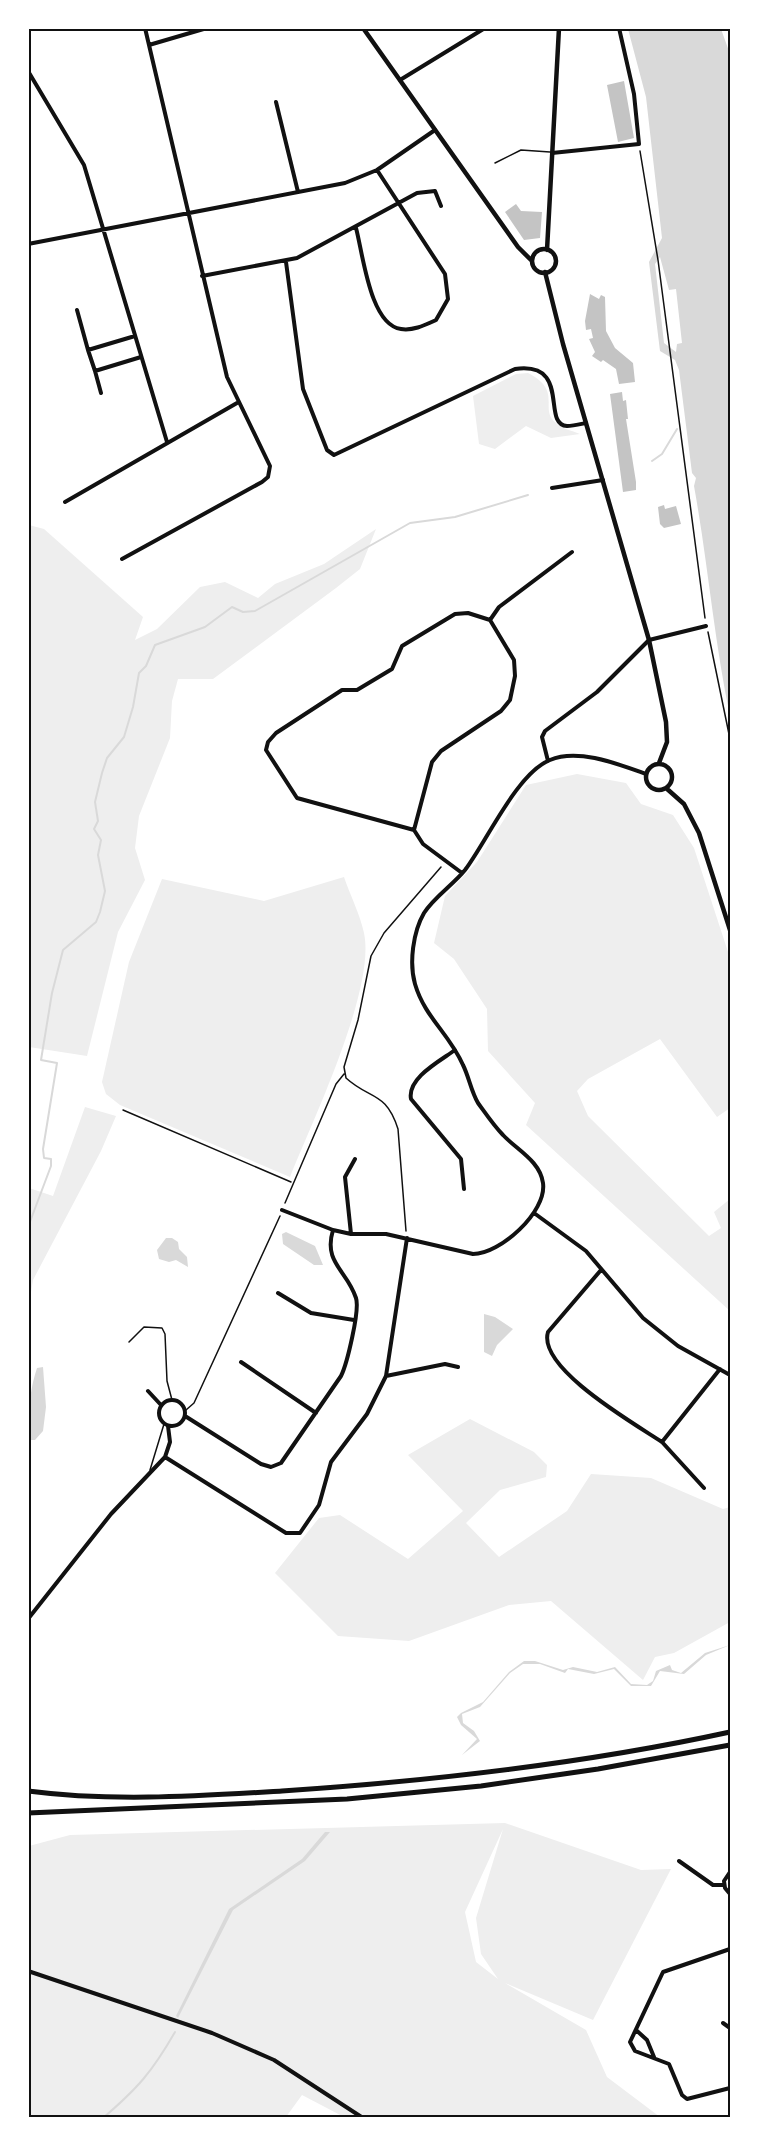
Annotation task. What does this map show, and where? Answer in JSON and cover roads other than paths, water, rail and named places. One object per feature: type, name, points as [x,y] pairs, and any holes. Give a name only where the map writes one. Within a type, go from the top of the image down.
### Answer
[{"type":"main road","points":[[28,1791],[78,1796],[151,1797],[347,1786],[489,1772],[730,1732]]},
{"type":"main road","points":[[28,1813],[164,1809],[358,1798],[528,1779],[730,1745]]},
{"type":"street","points":[[122,559],[268,477],[268,460],[237,402],[227,377],[145,28]]},
{"type":"street","points":[[149,45],[207,28]]},
{"type":"street","points":[[363,28],[535,268],[545,272],[552,269],[555,262],[553,254],[547,250],[537,252],[532,261]]},
{"type":"street","points":[[400,80],[485,28]]},
{"type":"street","points":[[547,250],[559,28]]},
{"type":"street","points":[[551,152],[639,144],[634,94],[619,28]]},
{"type":"street","points":[[28,71],[84,165],[167,442]]},
{"type":"street","points":[[276,102],[298,192]]},
{"type":"street","points":[[28,243],[345,183],[377,170],[435,130]]},
{"type":"street","points":[[356,228],[376,308],[385,321],[403,330],[415,329],[436,320],[448,299],[445,274],[377,170]]},
{"type":"street","points":[[202,276],[286,262],[356,228],[417,193],[435,191],[441,206]]},
{"type":"street","points":[[286,262],[303,389],[327,450],[334,455],[515,369],[527,368],[539,371],[552,387],[555,413],[560,423],[566,426],[586,423]]},
{"type":"street","points":[[545,272],[551,300],[649,640],[666,722],[667,741],[659,763]]},
{"type":"street","points":[[77,310],[101,393]]},
{"type":"street","points":[[88,350],[135,336]]},
{"type":"street","points":[[95,371],[141,357]]},
{"type":"street","points":[[65,502],[237,402]]},
{"type":"street","points":[[552,488],[603,480]]},
{"type":"street","points":[[490,620],[499,607],[572,552]]},
{"type":"street","points":[[414,830],[432,762],[441,751],[501,711],[510,700],[515,676],[514,660],[490,620],[468,613],[455,614],[402,646],[392,669],[357,690],[342,690],[276,733],[268,742],[266,750],[297,798],[414,830],[423,844],[462,873]]},
{"type":"street","points":[[548,761],[542,737],[545,731],[597,692],[649,640],[706,626]]},
{"type":"street","points":[[282,1210],[333,1230],[386,1234],[454,1251],[484,1254],[503,1245],[534,1213],[543,1197],[543,1182],[538,1168],[503,1135],[477,1101],[455,1050],[422,1006],[414,980],[413,946],[425,913],[462,873],[524,780],[548,761],[573,754],[646,774]]},
{"type":"street","points":[[659,763],[666,765],[672,775],[672,782],[666,788],[654,789],[647,782],[646,774],[651,766],[659,763]]},
{"type":"street","points":[[666,788],[684,804],[699,833],[730,930]]},
{"type":"street","points":[[455,1050],[418,1079],[410,1087],[410,1094],[411,1099],[461,1159],[464,1189]]},
{"type":"street","points":[[351,1233],[345,1177],[355,1159]]},
{"type":"street","points":[[534,1213],[586,1251],[644,1318],[678,1346],[730,1375]]},
{"type":"street","points":[[28,1619],[111,1514],[165,1457],[170,1442],[166,1425],[158,1413],[161,1405],[172,1400],[181,1403],[185,1413],[272,1467],[281,1463],[347,1364],[356,1298],[331,1255],[329,1244],[333,1230]]},
{"type":"street","points":[[165,1457],[286,1533],[300,1533],[319,1505],[331,1462],[368,1414],[386,1376],[407,1238]]},
{"type":"street","points":[[601,1270],[548,1332],[546,1339],[548,1349],[562,1368],[582,1387],[662,1442],[704,1488]]},
{"type":"street","points":[[278,1293],[311,1313],[354,1320]]},
{"type":"street","points":[[241,1362],[316,1413]]},
{"type":"street","points":[[386,1376],[445,1364],[458,1366]]},
{"type":"street","points":[[662,1442],[720,1369]]},
{"type":"street","points":[[148,1391],[161,1405]]},
{"type":"street","points":[[166,1425],[177,1426],[185,1413]]},
{"type":"street","points":[[679,1861],[713,1885],[724,1885]]},
{"type":"street","points":[[730,1872],[725,1877],[724,1885],[730,1894]]},
{"type":"street","points":[[730,1948],[663,1972],[630,2047],[634,2051],[669,2064],[682,2095],[687,2099],[730,2088]]},
{"type":"street","points":[[28,1971],[212,2033],[274,2060],[363,2118]]},
{"type":"street","points":[[723,2023],[730,2028]]},
{"type":"street","points":[[636,2030],[647,2040],[654,2057]]},
{"type":"lane","points":[[495,163],[521,150],[551,152]]},
{"type":"lane","points":[[129,1342],[144,1327],[162,1328],[165,1334],[167,1381],[172,1400]]},
{"type":"lane","points":[[150,1472],[166,1425]]},
{"type":"waterway","points":[[652,461],[662,454],[677,429]]},
{"type":"waterway","points":[[28,1227],[51,1166],[51,1159],[44,1158],[43,1149],[57,1063],[41,1060],[52,993],[63,950],[96,922],[100,912],[105,891],[98,855],[101,840],[94,829],[98,821],[95,802],[107,758],[124,737],[133,707],[139,673],[146,666],[155,645],[205,627],[232,607],[243,612],[255,611],[410,523],[455,517],[528,495]]},
{"type":"waterway","points":[[103,2118],[144,2079],[175,2032]]}]
